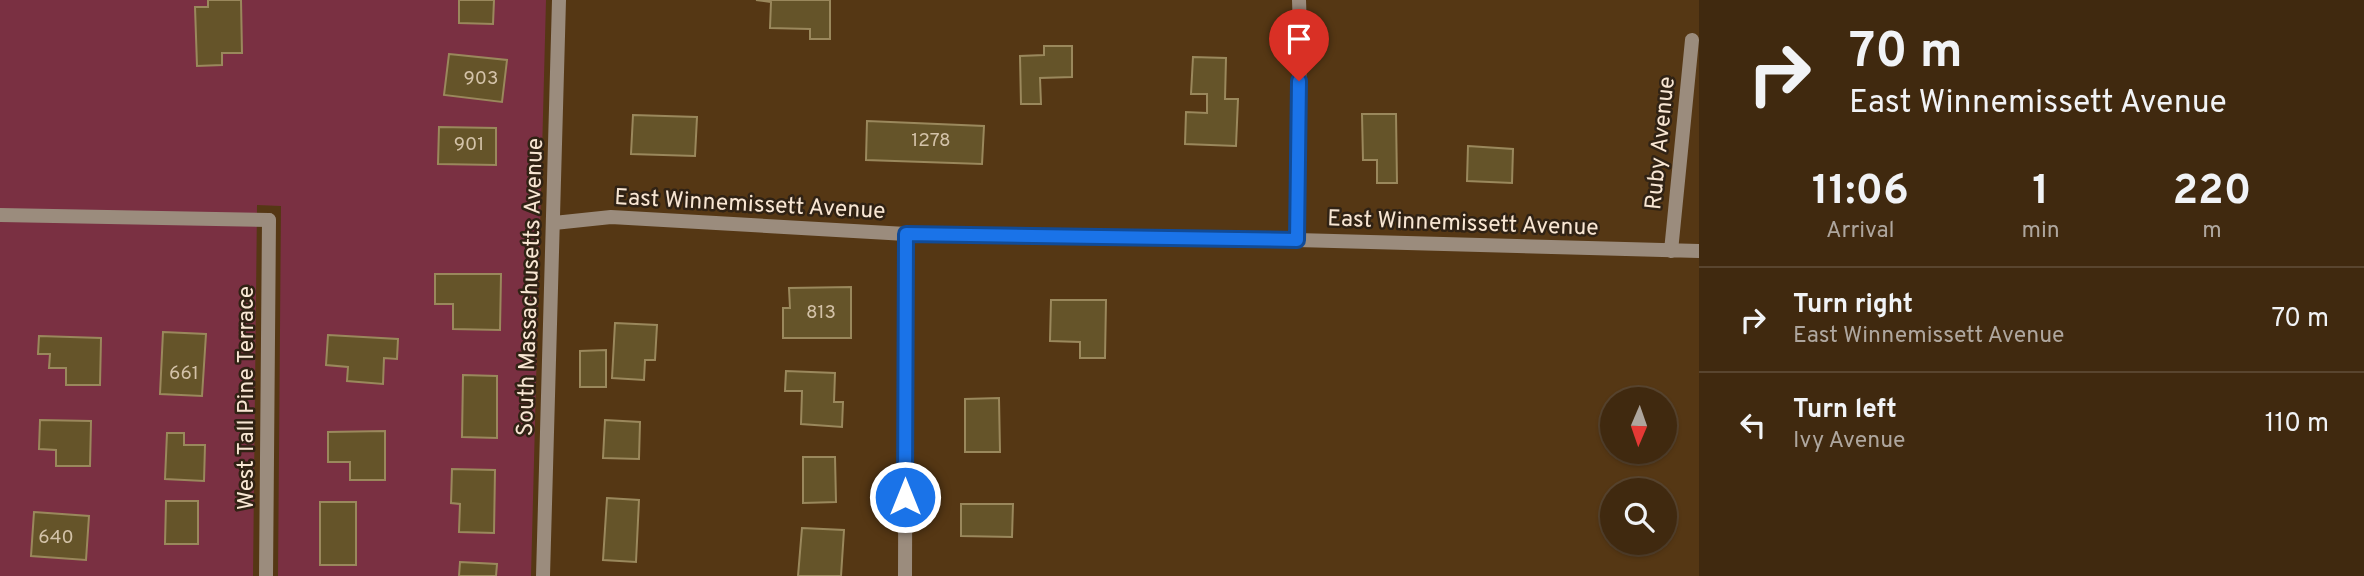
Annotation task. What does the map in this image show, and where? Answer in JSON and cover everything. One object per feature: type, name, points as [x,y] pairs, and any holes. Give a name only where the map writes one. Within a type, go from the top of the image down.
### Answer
[{"type":"street","name":"South Massachusetts Avenue","points":[[543,576],[559,0]]},
{"type":"street","points":[[1297,240],[1299,0]]},
{"type":"street","name":"Ruby Avenue","points":[[1671,251],[1692,40]]},
{"type":"street","name":"West Tall Pine Terrace","points":[[0,215],[269,219],[266,576]]},
{"type":"street","name":"East Winnemissett Avenue","points":[[554,223],[611,217],[906,234],[1297,240],[1699,251]]},
{"type":"street","points":[[905,576],[906,234]]},
{"type":"shaded area","points":[[0,0],[546,0],[531,576],[278,576],[281,206],[257,205],[253,576],[0,576]]},
{"type":"building","points":[[208,0],[241,0],[242,53],[222,53],[222,65],[197,66],[195,7],[208,7]]},
{"type":"building","points":[[459,0],[494,0],[493,24],[459,23]]},
{"type":"building","points":[[756,0],[830,0],[830,39],[810,39],[810,29],[770,28],[771,2]]},
{"type":"building","points":[[1044,46],[1072,46],[1072,77],[1040,78],[1041,104],[1021,104],[1020,56],[1044,55]]},
{"type":"building","points":[[449,54],[507,60],[502,102],[444,95]]},
{"type":"building","points":[[1193,57],[1226,58],[1225,99],[1238,99],[1236,146],[1185,144],[1186,112],[1207,113],[1207,94],[1191,94]]},
{"type":"building","points":[[1362,114],[1396,114],[1397,183],[1377,183],[1377,160],[1363,160]]},
{"type":"building","points":[[633,115],[697,117],[695,156],[631,154]]},
{"type":"building","points":[[867,121],[984,126],[982,164],[866,160]]},
{"type":"building","points":[[439,127],[496,128],[496,165],[438,164]]},
{"type":"building","points":[[1468,146],[1513,149],[1512,183],[1467,181]]},
{"type":"building","points":[[435,274],[501,274],[500,330],[453,329],[453,304],[435,304]]},
{"type":"building","points":[[851,287],[851,338],[783,338],[783,308],[790,308],[789,288]]},
{"type":"building","points":[[1051,300],[1106,300],[1105,358],[1080,358],[1080,342],[1050,341]]},
{"type":"building","points":[[615,323],[657,325],[655,360],[645,360],[644,380],[612,378]]},
{"type":"building","points":[[163,332],[206,334],[202,396],[160,394]]},
{"type":"building","points":[[328,335],[398,339],[397,359],[384,358],[383,384],[347,381],[348,367],[326,365]]},
{"type":"building","points":[[39,336],[101,338],[100,385],[66,385],[66,368],[49,368],[50,354],[38,354]]},
{"type":"building","points":[[606,350],[606,387],[580,387],[580,351]]},
{"type":"building","points":[[786,371],[835,373],[834,402],[843,402],[842,427],[801,424],[802,391],[785,391]]},
{"type":"building","points":[[463,375],[497,376],[497,438],[462,437]]},
{"type":"building","points":[[999,398],[1000,452],[965,452],[965,399]]},
{"type":"building","points":[[40,420],[91,421],[90,466],[56,466],[56,450],[39,449]]},
{"type":"building","points":[[605,420],[640,422],[639,459],[603,458]]},
{"type":"building","points":[[385,431],[385,480],[350,480],[350,462],[328,462],[328,432]]},
{"type":"building","points":[[167,433],[184,433],[184,445],[205,445],[204,481],[165,479]]},
{"type":"building","points":[[803,457],[835,457],[836,502],[803,503]]},
{"type":"building","points":[[452,469],[495,470],[494,533],[459,532],[460,504],[451,503]]},
{"type":"building","points":[[607,498],[639,500],[636,562],[603,560]]},
{"type":"building","points":[[166,501],[198,501],[198,544],[165,544]]},
{"type":"building","points":[[320,502],[356,502],[356,565],[320,565]]},
{"type":"building","points":[[961,504],[1013,504],[1012,537],[961,536]]},
{"type":"building","points":[[34,512],[89,516],[86,560],[31,556]]},
{"type":"building","points":[[802,528],[844,530],[841,576],[798,576]]},
{"type":"building","points":[[460,562],[497,564],[496,576],[459,576]]},
{"type":"route","points":[[905,497],[906,234],[1297,240],[1299,81]]}]
